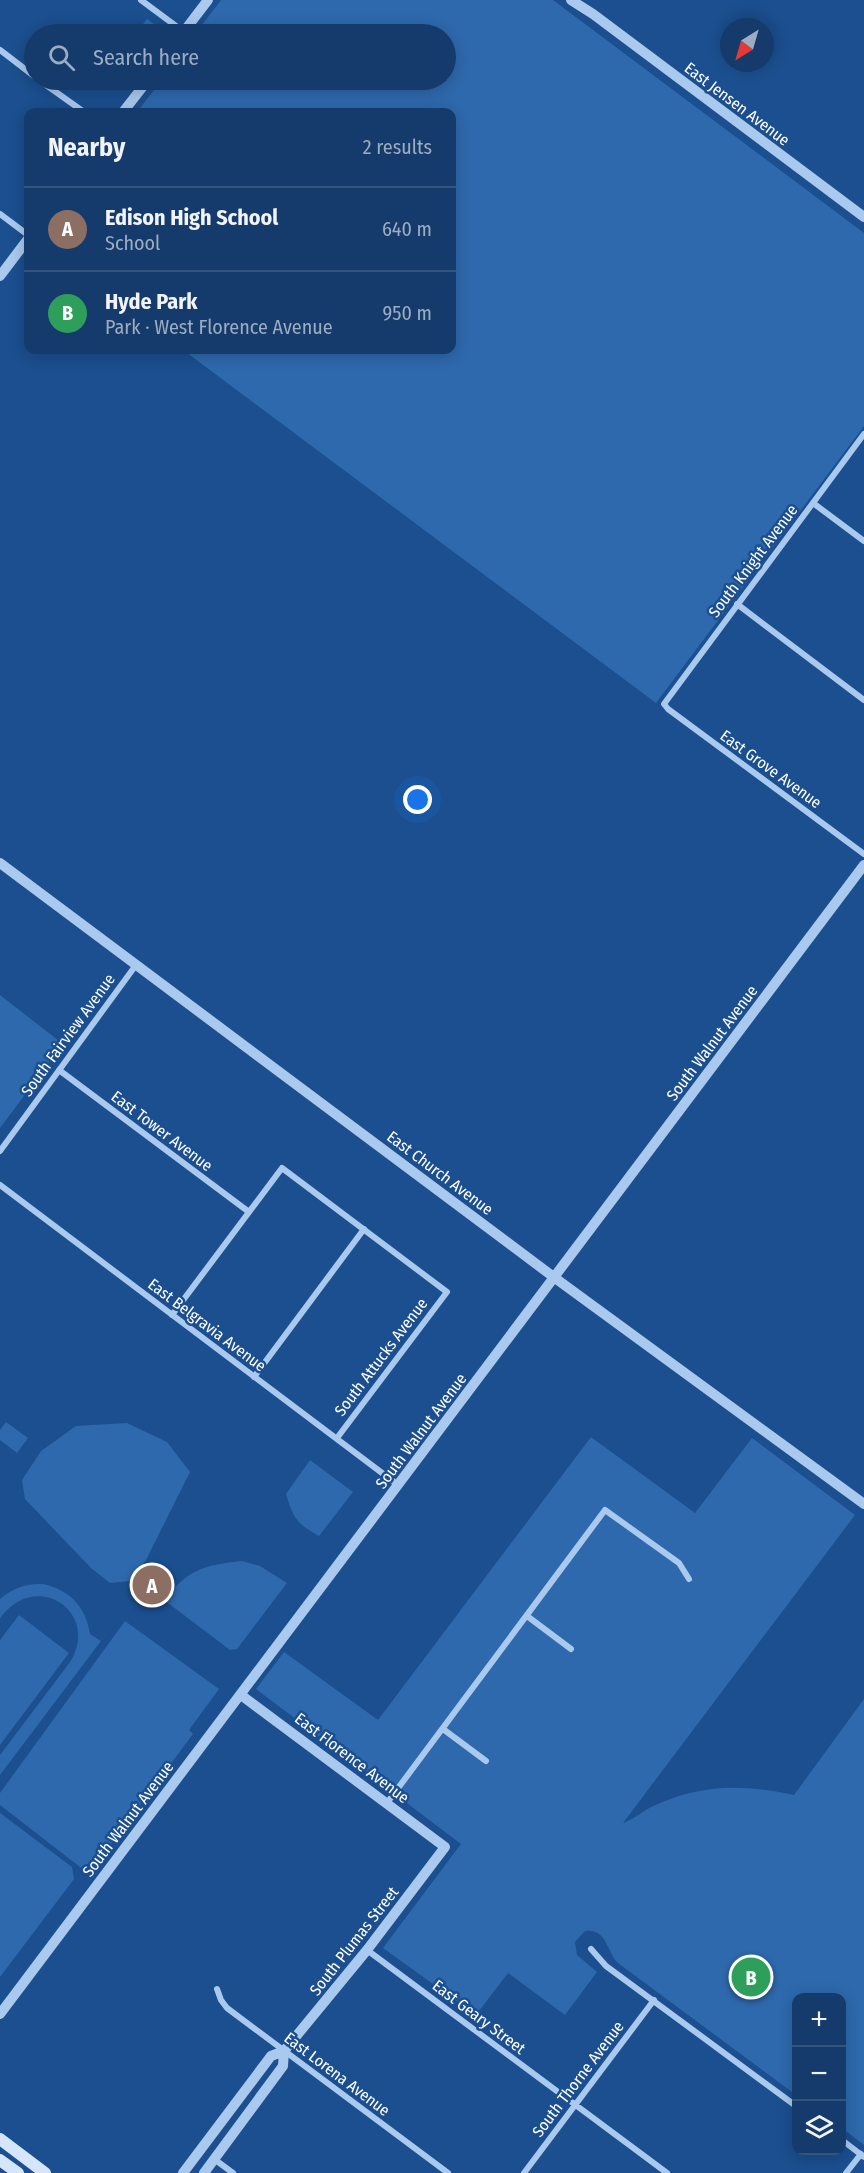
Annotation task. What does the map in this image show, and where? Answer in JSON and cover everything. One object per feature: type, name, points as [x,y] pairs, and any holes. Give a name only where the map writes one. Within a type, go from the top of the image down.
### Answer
[{"type":"main road","points":[[0,2139],[45,2173]]},
{"type":"main road","points":[[0,2160],[18,2173]]},
{"type":"street","points":[[141,0],[172,24]]},
{"type":"street","points":[[190,24],[208,0]]},
{"type":"street","name":"East Jensen Avenue","points":[[570,0],[593,14],[864,217]]},
{"type":"street","name":"East Jensen Avenue","points":[[578,0],[593,14]]},
{"type":"street","points":[[0,50],[24,68]]},
{"type":"street","points":[[53,90],[78,108]]},
{"type":"street","points":[[126,108],[140,90]]},
{"type":"street","points":[[0,214],[24,234]]},
{"type":"street","points":[[0,276],[24,243]]},
{"type":"street","name":"South Knight Avenue","points":[[664,704],[864,434]]},
{"type":"street","points":[[813,502],[864,541]]},
{"type":"street","points":[[736,604],[864,700]]},
{"type":"street","name":"East Grove Avenue","points":[[664,704],[668,710],[864,854]]},
{"type":"street","name":"East Church Avenue","points":[[0,863],[555,1278],[864,1504]]},
{"type":"street","name":"South Walnut Avenue","points":[[0,2014],[864,865]]},
{"type":"street","name":"South Fairview Avenue","points":[[0,1151],[136,965]]},
{"type":"street","name":"East Tower Avenue","points":[[59,1070],[249,1212]]},
{"type":"street","points":[[172,1315],[282,1168],[364,1229],[254,1377]]},
{"type":"street","name":"East Belgravia Avenue","points":[[0,1185],[399,1486]]},
{"type":"street","name":"South Attucks Avenue","points":[[337,1438],[447,1292],[364,1229]]},
{"type":"street","points":[[387,1803],[605,1510],[679,1563],[689,1579]]},
{"type":"street","points":[[526,1616],[571,1649]]},
{"type":"street","name":"East Florence Avenue","points":[[241,1695],[445,1846]]},
{"type":"street","points":[[443,1729],[486,1761]]},
{"type":"street","name":"South Plumas Street","points":[[183,2173],[271,2056],[284,2051],[367,1950],[445,1846]]},
{"type":"street","points":[[591,1949],[606,1966],[792,2103]]},
{"type":"street","name":"East Geary Street","points":[[367,1950],[667,2173]]},
{"type":"street","name":"East Lorena Avenue","points":[[217,1989],[227,2008],[448,2173]]},
{"type":"street","name":"South Thorne Avenue","points":[[524,2173],[654,2000]]},
{"type":"street","name":"South Plumas Street","points":[[204,2173],[283,2066],[284,2051]]},
{"type":"street","points":[[846,2143],[862,2155],[846,2173]]},
{"type":"street","points":[[214,2160],[233,2173]]},
{"type":"shaded area","points":[[221,0],[553,0],[864,233],[864,426],[656,703],[188,354],[456,354],[456,108],[140,108],[154,90],[456,90],[456,24],[203,24]]},
{"type":"shaded area","points":[[147,19],[154,24],[143,24]]},
{"type":"shaded area","points":[[0,995],[63,1044],[0,1128]]},
{"type":"shaded area","points":[[6,1422],[28,1438],[17,1453],[0,1440],[0,1430]]},
{"type":"shaded area","points":[[127,1423],[167,1442],[190,1472],[146,1560],[130,1581],[110,1583],[91,1568],[25,1499],[22,1480],[41,1451],[76,1426]]},
{"type":"shaded area","points":[[591,1437],[695,1513],[752,1438],[855,1515],[623,1823],[669,1799],[704,1790],[739,1788],[794,1795],[864,1699],[864,2145],[846,2131],[846,1993],[792,1993],[792,2092],[618,1963],[598,1933],[585,1931],[575,1942],[577,1955],[597,1972],[565,2015],[508,1973],[476,2015],[383,1948],[461,1844],[256,1689],[284,1652],[378,1720]]},
{"type":"shaded area","points":[[310,1460],[353,1492],[319,1536],[297,1520],[286,1494]]},
{"type":"shaded area","points":[[242,1561],[260,1566],[287,1583],[237,1649],[230,1650],[164,1600],[181,1581],[198,1570],[218,1564]]},
{"type":"shaded area","points":[[43,1584],[69,1595],[85,1616],[90,1634],[101,1641],[0,1775],[0,1755],[70,1662],[77,1644],[77,1627],[71,1613],[60,1603],[47,1597],[31,1597],[15,1604],[0,1618],[0,1599],[20,1587]]},
{"type":"shaded area","points":[[19,1615],[69,1653],[0,1745],[0,1640]]},
{"type":"shaded area","points":[[125,1621],[219,1689],[189,1730],[193,1734],[89,1874],[0,1805],[0,1793]]},
{"type":"shaded area","points":[[0,1813],[72,1867],[74,1879],[0,1977]]},
{"type":"place","name":"Edison High School","points":[[152,1585]]},
{"type":"place","name":"Hyde Park","points":[[751,1977]]}]
